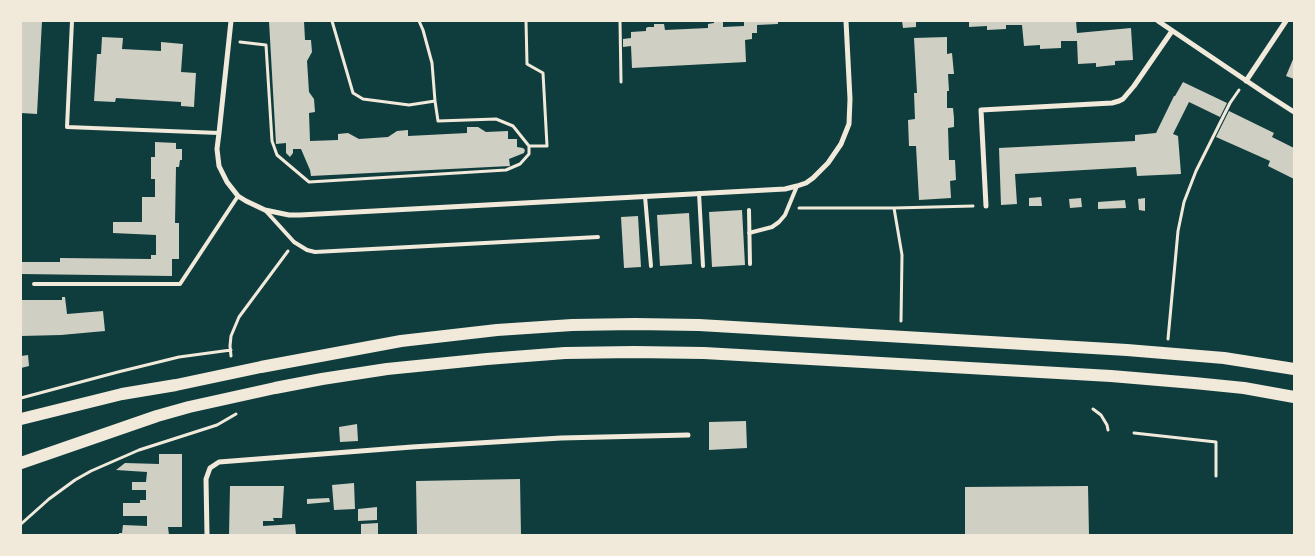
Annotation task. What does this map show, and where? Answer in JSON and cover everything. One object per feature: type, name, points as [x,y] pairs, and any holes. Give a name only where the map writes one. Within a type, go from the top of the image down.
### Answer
[{"type":"main road","points":[[21,419],[104,398],[176,386],[418,338],[516,328],[572,325],[713,326],[1155,352],[1224,358],[1294,369]]},
{"type":"main road","points":[[21,463],[143,420],[212,402],[314,381],[387,369],[543,354],[704,353],[1111,376],[1194,382],[1294,397]]},
{"type":"street","points":[[231,21],[218,133],[219,166],[227,182],[238,196],[265,210],[289,215],[785,189],[806,183],[828,163],[841,144],[849,124],[850,99],[846,21]]},
{"type":"street","points":[[1158,21],[1294,112]]},
{"type":"street","points":[[1246,81],[1286,21]]},
{"type":"street","points":[[986,206],[981,110],[1112,103],[1123,99],[1172,30]]},
{"type":"street","points":[[207,535],[206,479],[210,468],[219,462],[561,438],[688,435]]},
{"type":"lane","points":[[72,21],[67,127],[218,133]]},
{"type":"lane","points":[[749,233],[776,225],[788,208],[797,186]]},
{"type":"lane","points":[[699,193],[702,266]]},
{"type":"lane","points":[[34,284],[180,284],[238,196]]},
{"type":"lane","points":[[645,196],[651,266]]},
{"type":"lane","points":[[265,210],[294,242],[307,250],[315,252],[598,237]]},
{"type":"lane","points":[[749,210],[750,264]]},
{"type":"path","points":[[332,21],[352,93],[363,99],[409,106],[435,101]]},
{"type":"path","points":[[240,35],[239,42],[266,45],[272,141],[278,154],[309,182],[506,170],[520,164],[529,154],[529,146],[513,126],[496,119],[438,121],[432,63],[419,21]]},
{"type":"path","points":[[526,21],[526,64],[543,73],[547,146],[529,146]]},
{"type":"path","points":[[620,21],[622,82]]},
{"type":"path","points":[[1168,340],[1178,231],[1184,202],[1196,170],[1230,103],[1246,81]]},
{"type":"path","points":[[788,208],[986,206]]},
{"type":"path","points":[[894,208],[902,256],[901,324]]},
{"type":"path","points":[[234,373],[231,336],[239,317],[294,242]]},
{"type":"path","points":[[21,398],[179,357],[231,350]]},
{"type":"path","points":[[212,402],[217,425]]},
{"type":"path","points":[[1093,409],[1101,414],[1108,430]]},
{"type":"path","points":[[21,524],[49,499],[75,480],[139,450],[217,425],[240,412]]},
{"type":"path","points":[[1134,433],[1216,442],[1216,476]]},
{"type":"building","points":[[21,21],[42,21],[37,114],[21,113]]},
{"type":"building","points":[[269,21],[304,21],[305,40],[311,40],[312,52],[307,61],[309,92],[314,99],[315,112],[309,113],[310,141],[338,140],[338,134],[348,133],[359,139],[388,137],[397,131],[408,130],[408,136],[467,133],[467,127],[478,127],[486,132],[508,131],[508,139],[517,139],[517,147],[523,148],[525,150],[524,153],[509,159],[510,166],[311,176],[301,149],[293,149],[290,157],[286,153],[286,143],[276,144]]},
{"type":"building","points":[[714,21],[723,21],[723,27],[744,26],[744,21],[778,21],[778,24],[757,25],[757,33],[752,33],[752,39],[745,40],[746,62],[632,68],[631,46],[623,47],[623,39],[631,38],[631,32],[646,31],[648,27],[654,27],[654,24],[664,24],[665,30],[708,28],[708,24],[714,23]]},
{"type":"building","points":[[902,21],[916,21],[916,27],[903,28]]},
{"type":"building","points":[[969,21],[1076,21],[1077,33],[1131,28],[1133,60],[1115,61],[1115,65],[1096,67],[1096,63],[1078,64],[1077,41],[1061,41],[1061,48],[1040,49],[1040,45],[1024,46],[1022,25],[1006,25],[1006,29],[987,30],[987,26],[969,27]]},
{"type":"building","points":[[102,37],[123,38],[122,49],[161,51],[161,42],[183,44],[181,72],[196,73],[194,107],[181,106],[181,102],[116,98],[115,102],[94,101],[97,54],[101,54]]},
{"type":"building","points":[[947,37],[947,54],[952,53],[954,74],[948,74],[949,91],[947,91],[947,108],[953,108],[954,118],[954,127],[948,128],[949,160],[955,160],[956,180],[950,181],[951,198],[919,200],[916,146],[909,146],[908,120],[915,119],[914,93],[917,93],[914,38]]},
{"type":"building","points":[[1294,57],[1294,79],[1286,76]]},
{"type":"building","points":[[1183,82],[1227,103],[1220,117],[1189,102],[1173,134],[1178,136],[1181,174],[1137,176],[1136,167],[1015,174],[1017,204],[1001,205],[999,148],[1135,141],[1135,135],[1156,133]]},
{"type":"building","points":[[1229,111],[1274,133],[1272,137],[1294,148],[1294,179],[1268,166],[1270,161],[1216,137]]},
{"type":"building","points":[[155,142],[176,143],[176,149],[182,149],[182,160],[180,160],[179,167],[176,167],[175,223],[179,223],[179,259],[172,259],[172,276],[21,274],[21,262],[60,262],[60,258],[151,259],[151,255],[156,255],[156,235],[113,233],[113,222],[142,222],[142,197],[155,197],[155,179],[151,179],[151,157],[155,157]]},
{"type":"building","points":[[1041,197],[1042,206],[1029,206],[1029,198]]},
{"type":"building","points":[[1081,198],[1082,207],[1070,208],[1069,199]]},
{"type":"building","points":[[1145,198],[1145,211],[1139,210],[1138,199]]},
{"type":"building","points":[[1125,200],[1126,208],[1098,209],[1098,202]]},
{"type":"building","points":[[742,210],[745,265],[712,267],[709,212]]},
{"type":"building","points":[[689,213],[692,264],[660,266],[657,215]]},
{"type":"building","points":[[638,216],[641,267],[624,268],[621,217]]},
{"type":"building","points":[[62,297],[65,297],[67,314],[103,311],[105,331],[21,336],[21,300],[62,300]]},
{"type":"building","points":[[28,355],[29,366],[21,368],[21,356]]},
{"type":"building","points":[[746,421],[747,448],[709,450],[709,422]]},
{"type":"building","points":[[357,424],[358,441],[340,442],[339,427]]},
{"type":"building","points":[[159,454],[182,454],[182,527],[168,527],[169,535],[119,535],[119,533],[122,533],[123,525],[147,526],[147,516],[123,516],[123,503],[140,503],[140,500],[146,500],[146,490],[132,490],[132,482],[146,482],[147,472],[116,470],[125,463],[159,464]]},
{"type":"building","points":[[520,479],[521,535],[417,535],[416,481]]},
{"type":"building","points":[[354,483],[355,509],[334,510],[332,485]]},
{"type":"building","points":[[230,486],[284,486],[282,518],[273,518],[274,521],[263,521],[263,526],[295,524],[296,535],[229,535]]},
{"type":"building","points":[[1088,486],[1089,535],[965,535],[965,487]]},
{"type":"building","points":[[329,498],[330,502],[307,504],[307,499]]},
{"type":"building","points":[[377,507],[377,520],[358,521],[358,509]]},
{"type":"building","points":[[378,523],[378,535],[361,535],[361,524]]}]
